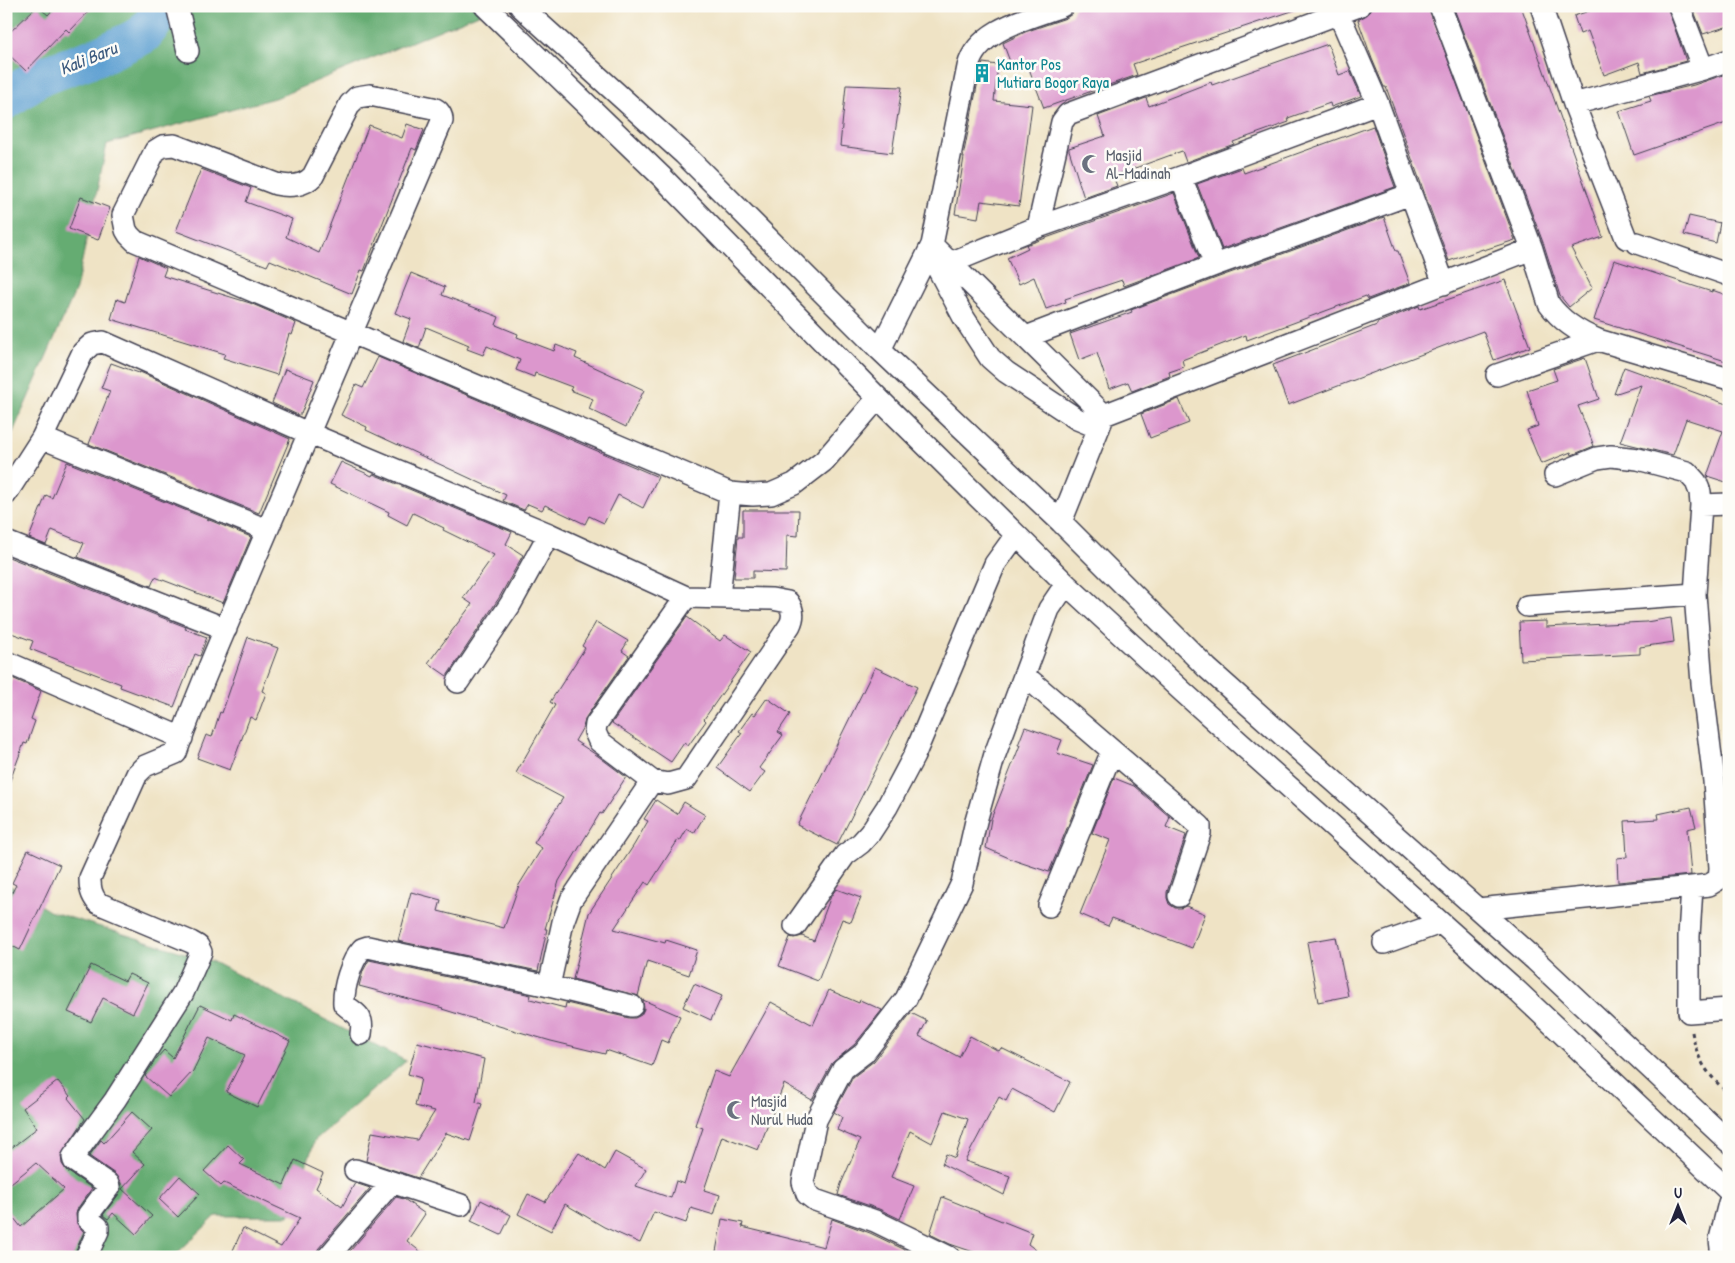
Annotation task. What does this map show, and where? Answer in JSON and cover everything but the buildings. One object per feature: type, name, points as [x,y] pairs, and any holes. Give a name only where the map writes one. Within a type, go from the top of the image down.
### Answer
[{"type":"street","points":[[177,6],[188,51]]},
{"type":"street","points":[[485,6],[662,178],[878,398],[1066,584],[1182,692],[1523,997],[1729,1191]]},
{"type":"street","points":[[520,6],[684,154],[880,350],[1061,522],[1207,668],[1535,960],[1729,1142]]},
{"type":"street","points":[[880,350],[930,249],[968,67],[973,52],[986,39],[997,32],[1062,6]]},
{"type":"street","points":[[1038,227],[1062,122],[1068,114],[1359,6]]},
{"type":"street","points":[[1440,6],[1532,249],[1549,304],[1554,312],[1576,330],[1598,340],[1729,379]]},
{"type":"street","points":[[1541,6],[1574,104],[1632,241],[1729,275]]},
{"type":"street","points":[[1679,6],[1703,69]]},
{"type":"street","points":[[1339,14],[1378,104],[1444,284]]},
{"type":"street","points":[[1574,104],[1703,69],[1729,60]]},
{"type":"street","points":[[86,1257],[98,1231],[98,1227],[88,1219],[88,1215],[109,1187],[108,1184],[74,1161],[73,1157],[114,1100],[183,993],[201,952],[198,946],[191,942],[98,902],[92,895],[90,878],[137,774],[145,766],[176,753],[308,432],[352,334],[442,122],[442,115],[433,108],[370,95],[357,97],[350,104],[313,176],[306,182],[288,186],[276,184],[174,145],[163,146],[155,151],[124,216],[126,230],[132,238],[352,334],[730,493],[771,494],[794,484],[824,461],[878,398]]},
{"type":"street","points":[[950,263],[1038,227],[1181,177],[1378,104]]},
{"type":"street","points":[[662,178],[684,154]]},
{"type":"street","points":[[1181,177],[1215,265]]},
{"type":"street","points":[[1026,337],[1215,265],[1411,194]]},
{"type":"street","points":[[930,249],[950,263],[1026,337],[1102,421]]},
{"type":"street","points":[[930,249],[964,318],[990,358],[1006,372],[1077,419],[1102,421],[1532,249]]},
{"type":"street","points":[[1498,375],[1598,340]]},
{"type":"street","points":[[6,494],[42,438],[83,352],[87,347],[99,342],[549,534],[686,596],[784,600],[788,602],[792,608],[792,622],[686,779],[668,784],[652,781],[599,741],[594,729],[686,596]]},
{"type":"street","points":[[1061,522],[1102,421]]},
{"type":"street","points":[[42,438],[267,530]]},
{"type":"street","points":[[1478,909],[1692,888],[1709,885],[1724,878],[1721,780],[1702,683],[1695,594],[1701,505],[1698,486],[1689,474],[1619,456],[1603,456],[1555,475]]},
{"type":"street","points":[[719,597],[730,493]]},
{"type":"street","points":[[1701,505],[1729,504]]},
{"type":"street","points":[[458,682],[510,605],[549,534]]},
{"type":"street","points":[[795,926],[845,855],[861,843],[870,833],[886,807],[914,756],[995,564],[1016,535]]},
{"type":"street","points":[[6,542],[226,629]]},
{"type":"street","points":[[949,1257],[875,1222],[815,1200],[807,1194],[803,1182],[816,1120],[843,1069],[864,1053],[906,999],[962,883],[994,754],[1049,609],[1066,584]]},
{"type":"street","points":[[1527,606],[1695,594]]},
{"type":"street","points":[[6,662],[182,738]]},
{"type":"street","points":[[1182,692],[1207,668]]},
{"type":"street","points":[[1024,675],[1200,826],[1200,833],[1179,896]]},
{"type":"street","points":[[1049,906],[1112,751]]},
{"type":"street","points":[[549,986],[563,922],[571,900],[652,781]]},
{"type":"street","points":[[1692,888],[1689,936],[1689,1012],[1729,1009]]},
{"type":"street","points":[[1384,943],[1440,923]]},
{"type":"street","points":[[361,1034],[362,1022],[360,1016],[344,1004],[343,993],[357,955],[364,948],[375,948],[632,1006]]},
{"type":"street","points":[[355,1170],[461,1205]]},
{"type":"street","points":[[328,1257],[391,1183]]},
{"type":"street","points":[[1722,1257],[1720,1239],[1729,1203]]},
{"type":"path","points":[[1689,1012],[1695,1048],[1709,1076],[1729,1094]]},
{"type":"green space","points":[[6,6],[479,6],[486,11],[278,97],[107,144],[76,289],[6,448]]},
{"type":"green space","points":[[6,883],[49,911],[211,961],[406,1061],[315,1140],[289,1216],[216,1216],[173,1257],[6,1257]]},
{"type":"waterway","name":"Kali Baru","points":[[6,100],[37,78],[101,55],[143,35],[163,10]]},
{"type":"place","name":"Kantor Pos Mutiara Bogor Raya","points":[[982,73]]},
{"type":"place","name":"Masjid Al-Madinah","points":[[1091,164]]},
{"type":"place","name":"Masjid Nurul Huda","points":[[736,1110]]}]
